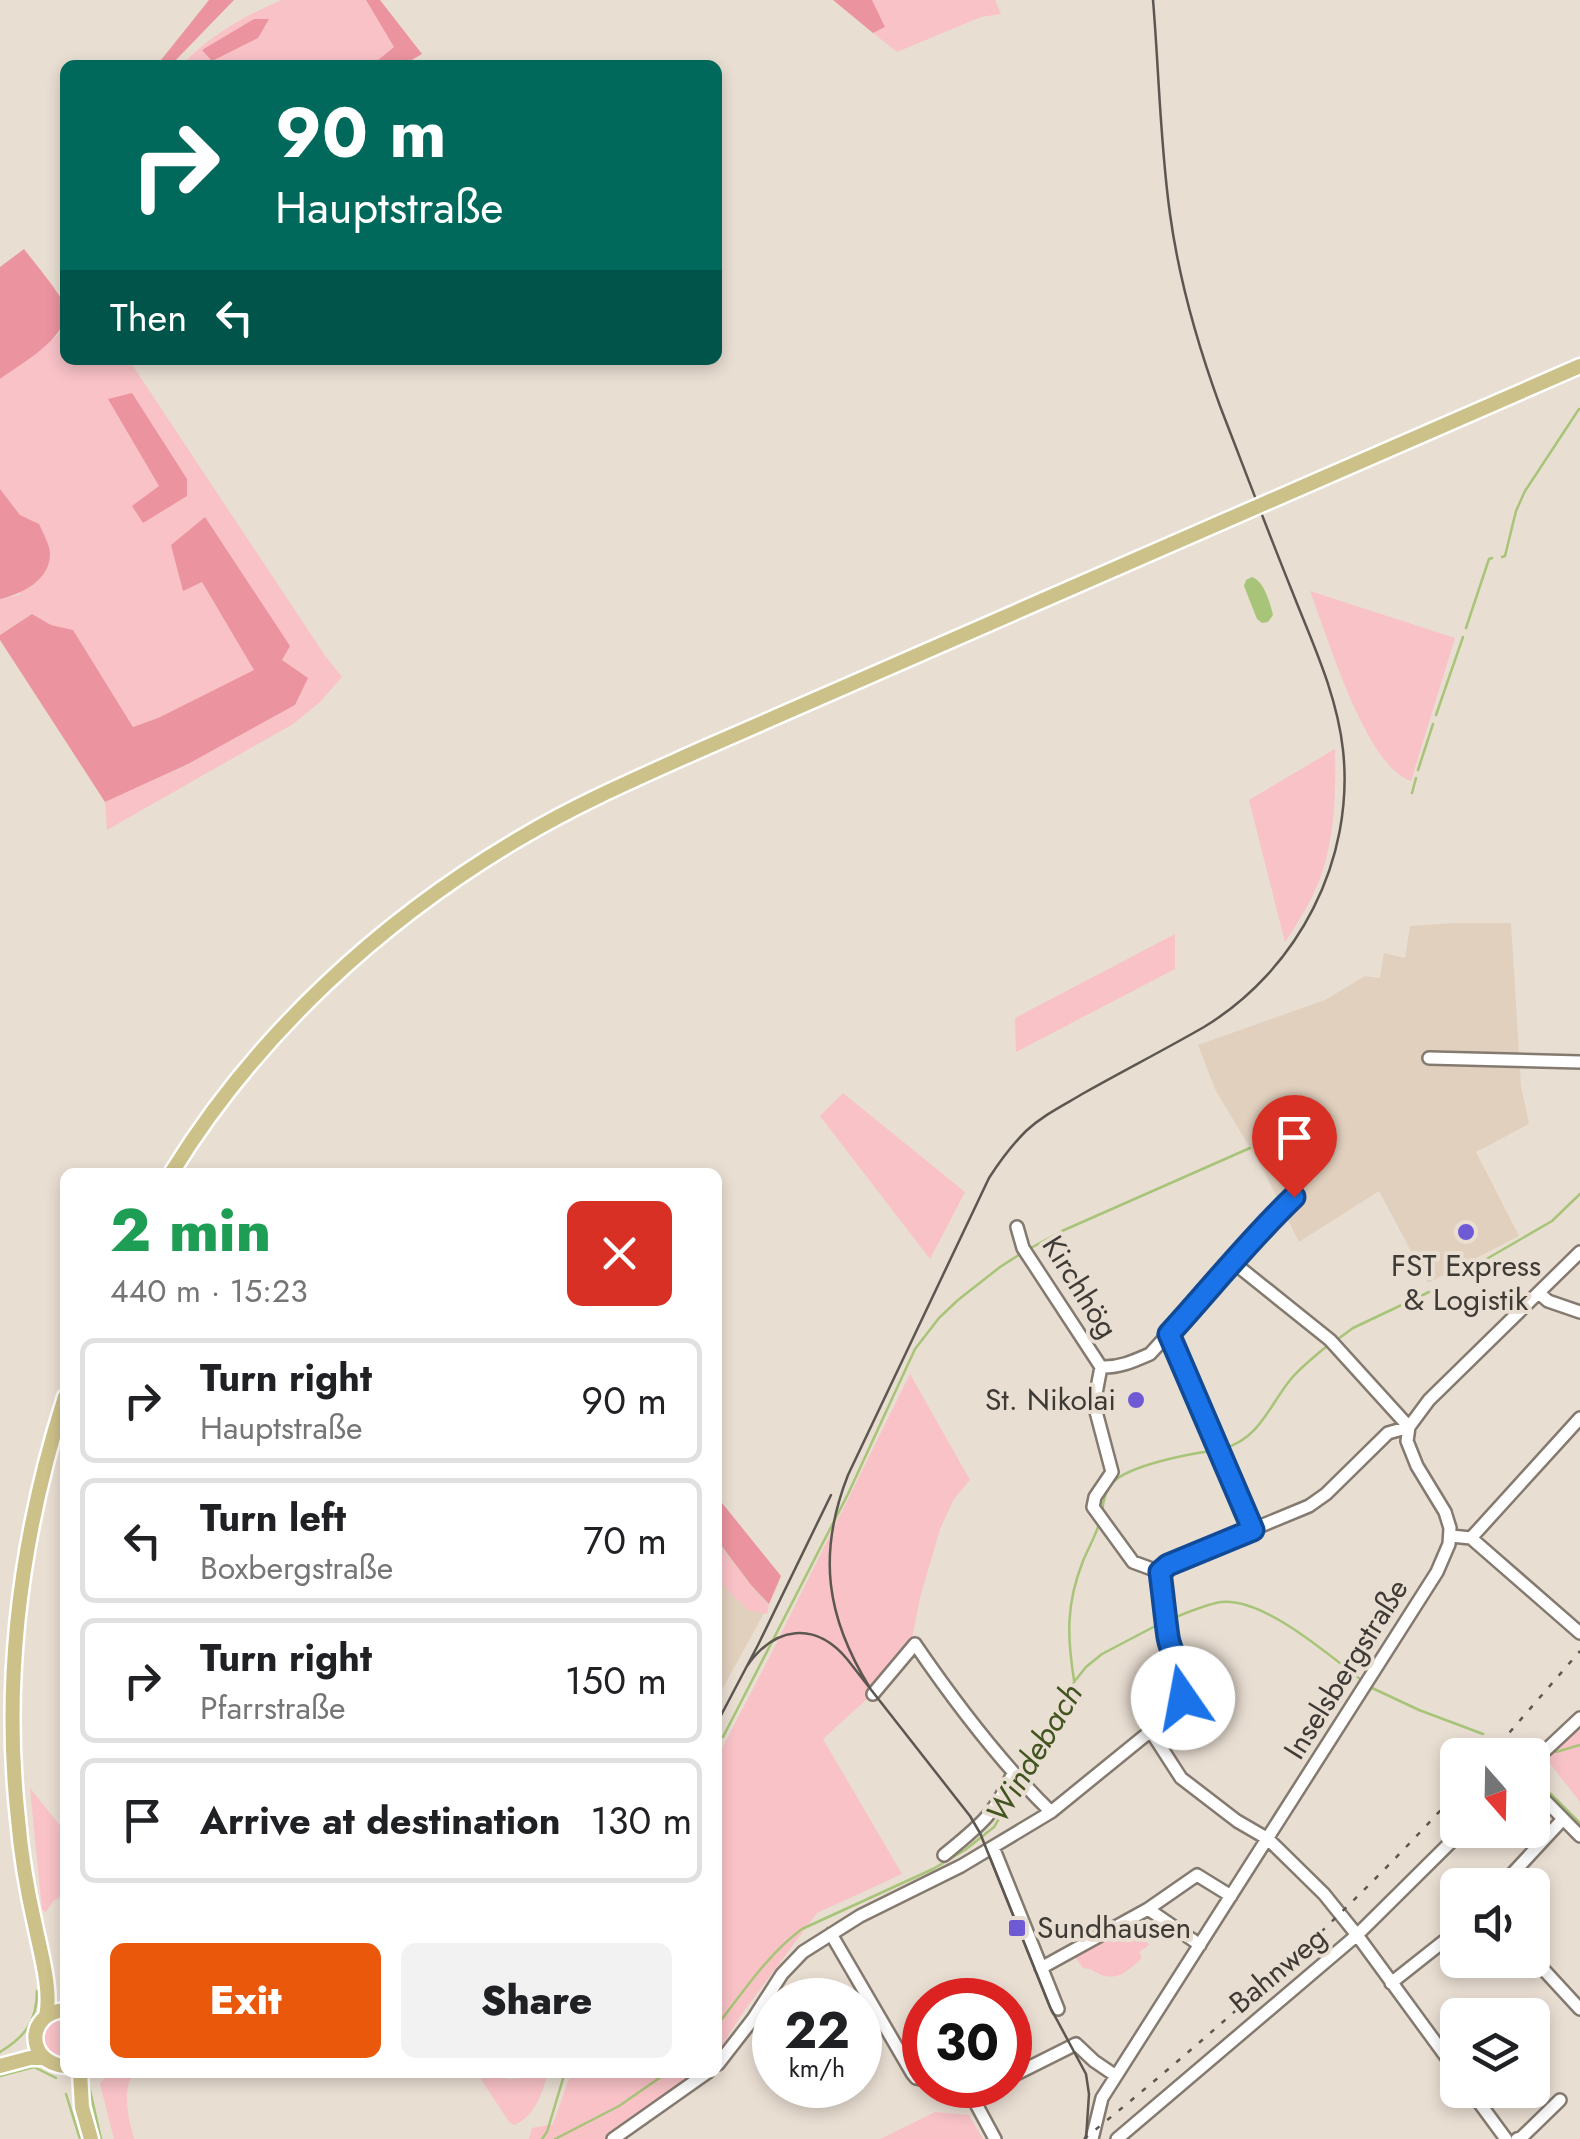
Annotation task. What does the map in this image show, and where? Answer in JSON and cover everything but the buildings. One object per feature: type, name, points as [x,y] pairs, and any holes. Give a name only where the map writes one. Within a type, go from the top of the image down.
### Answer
[{"type":"main road","points":[[175,1168],[276,1034],[361,950],[408,912],[522,836],[700,750],[1580,366]]},
{"type":"main road","points":[[44,2058],[35,2038],[49,2005],[18,1822],[12,1697],[26,1546],[60,1412]]},
{"type":"main road","points":[[44,1966],[60,2002]]},
{"type":"main road","points":[[46,2016],[60,2012]]},
{"type":"main road","points":[[0,2064],[35,2038]]},
{"type":"main road","points":[[0,2064],[44,2058],[60,2065]]},
{"type":"main road","points":[[68,2078],[82,2107],[91,2139]]},
{"type":"main road","points":[[80,2078],[82,2107]]},
{"type":"street","points":[[1429,1058],[1580,1062]]},
{"type":"street","points":[[1101,1367],[1112,1368],[1150,1354],[1294,1197]]},
{"type":"street","name":"Kirchhög","points":[[1017,1227],[1026,1252],[1101,1367],[1094,1404],[1112,1472],[1095,1497],[1093,1507],[1133,1562],[1160,1572]]},
{"type":"street","points":[[1580,1252],[1430,1400],[1409,1428],[1408,1448],[1448,1519],[1451,1536],[1471,1538],[1580,1633]]},
{"type":"street","points":[[1234,1262],[1332,1342],[1409,1428]]},
{"type":"street","points":[[1540,1294],[1548,1301],[1580,1312]]},
{"type":"street","points":[[1169,1334],[1253,1530]]},
{"type":"street","points":[[722,2059],[782,1974],[804,1952],[871,1910],[928,1884],[1051,1812],[1174,1712],[1183,1698],[1185,1675],[1170,1642],[1160,1572],[1168,1565],[1309,1506],[1388,1433],[1409,1428]]},
{"type":"street","points":[[1471,1538],[1577,1428]]},
{"type":"street","name":"Inselsbergstraße","points":[[1092,2139],[1102,2098],[1437,1572],[1451,1536]]},
{"type":"street","points":[[874,1694],[915,1644],[974,1726],[1051,1812]]},
{"type":"street","points":[[1550,1746],[1580,1718]]},
{"type":"street","points":[[1150,1730],[1181,1778],[1237,1821],[1268,1839],[1324,1894],[1440,2049]]},
{"type":"street","points":[[944,1854],[982,1824],[1019,1779]]},
{"type":"street","points":[[1550,1806],[1580,1836]]},
{"type":"street","points":[[1518,1868],[1563,1819]]},
{"type":"street","points":[[993,1847],[1058,2009]]},
{"type":"street","name":"Bahnweg","points":[[1116,2139],[1357,1935],[1445,1848]]},
{"type":"street","points":[[1037,1959],[1148,1909],[1197,1875],[1231,1896]]},
{"type":"street","points":[[1148,1909],[1200,1944]]},
{"type":"street","points":[[831,1934],[902,2055]]},
{"type":"street","points":[[1391,1982],[1440,1944]]},
{"type":"street","points":[[1550,1976],[1580,2008]]},
{"type":"street","points":[[1032,2066],[1076,2044],[1116,2076]]},
{"type":"street","points":[[612,2139],[699,2078]]},
{"type":"street","points":[[1518,2139],[1560,2100]]},
{"type":"street","points":[[978,2108],[994,2139]]},
{"type":"street","points":[[1483,2108],[1506,2139]]},
{"type":"shaded area","points":[[209,0],[234,0],[176,60],[161,60]]},
{"type":"shaded area","points":[[282,0],[366,0],[395,47],[378,60],[188,60],[228,27]]},
{"type":"shaded area","points":[[366,0],[380,0],[422,54],[412,60],[378,60],[394,47]]},
{"type":"shaded area","points":[[833,0],[872,0],[885,27],[873,33]]},
{"type":"shaded area","points":[[872,0],[995,0],[1001,14],[981,17],[897,52],[873,33],[885,27]]},
{"type":"shaded area","points":[[254,19],[269,19],[258,38],[214,60],[202,50]]},
{"type":"shaded area","points":[[24,249],[60,297],[60,329],[43,348],[0,379],[0,267]]},
{"type":"shaded area","points":[[60,331],[60,365],[132,365],[342,677],[293,724],[107,830],[105,802],[188,764],[295,705],[307,678],[281,660],[205,518],[183,590],[202,582],[255,670],[133,727],[73,630],[51,625],[32,614],[0,635],[0,599],[19,595],[39,524],[20,515],[0,489],[0,379]],"holes":[[[109,399],[186,496],[160,487]]]},
{"type":"shaded area","points":[[132,393],[187,479],[187,496],[143,523],[132,506],[159,486],[108,399]]},
{"type":"shaded area","points":[[0,489],[20,515],[39,524],[50,554],[40,578],[17,594],[0,599]]},
{"type":"shaded area","points":[[205,517],[290,646],[282,660],[308,678],[295,705],[188,764],[105,802],[0,635],[32,614],[51,625],[73,630],[133,727],[254,670],[202,582],[183,591],[171,545]]},
{"type":"shaded area","points":[[1252,577],[1268,599],[1273,615],[1268,622],[1257,619],[1244,586]]},
{"type":"shaded area","points":[[1310,591],[1455,638],[1411,781],[1394,771],[1364,726]]},
{"type":"shaded area","points":[[1335,749],[1334,805],[1326,860],[1313,895],[1285,942],[1249,800]]},
{"type":"shaded area","points":[[1511,923],[1521,1086],[1529,1124],[1476,1152],[1519,1236],[1428,1283],[1379,1191],[1299,1242],[1265,1173],[1216,1091],[1198,1045],[1325,1000],[1365,976],[1380,978],[1384,953],[1405,958],[1410,926]]},
{"type":"shaded area","points":[[1175,934],[1175,969],[1016,1052],[1015,1018]]},
{"type":"shaded area","points":[[843,1093],[965,1192],[930,1259],[820,1116]]},
{"type":"shaded area","points":[[910,1374],[970,1480],[954,1499],[940,1529],[911,1643],[868,1698],[823,1739],[902,1874],[817,1913],[769,1978],[752,1978],[752,2000],[722,2046],[722,1748]]},
{"type":"shaded area","points":[[722,1503],[781,1576],[769,1604],[722,1546]]},
{"type":"shaded area","points":[[722,1546],[769,1604],[722,1690]]},
{"type":"shaded area","points":[[722,1548],[769,1606],[767,1614],[748,1610],[722,1585]]},
{"type":"shaded area","points":[[1580,1727],[1580,1802],[1550,1764],[1554,1751]]},
{"type":"shaded area","points":[[30,1788],[60,1826],[60,1898],[46,1912],[42,1910]]},
{"type":"shaded area","points":[[1137,1927],[1149,1945],[1139,1952],[1142,1958],[1123,1974],[1112,1977],[1083,1968],[1073,1954],[1123,1929],[1127,1934]]},
{"type":"shaded area","points":[[60,2016],[60,2060],[44,2053],[41,2031]]},
{"type":"shaded area","points":[[105,2078],[131,2078],[127,2096],[134,2139],[114,2139],[100,2084]]},
{"type":"shaded area","points":[[480,2078],[546,2078],[532,2110],[514,2125]]},
{"type":"shaded area","points":[[569,2078],[693,2078],[605,2139],[529,2139],[532,2128],[553,2124]]},
{"type":"shaded area","points":[[935,2112],[969,2115],[983,2139],[880,2139]]},
{"type":"waterway","points":[[1502,557],[1525,491],[1579,409]]},
{"type":"waterway","points":[[1466,628],[1492,558]]},
{"type":"waterway","points":[[1436,715],[1463,637]]},
{"type":"waterway","points":[[1418,770],[1433,724]]},
{"type":"waterway","points":[[1412,793],[1416,778]]},
{"type":"waterway","points":[[1029,1249],[1250,1148]]},
{"type":"waterway","points":[[1471,1268],[1552,1221],[1580,1194]]},
{"type":"waterway","points":[[723,1737],[848,1494],[915,1349],[958,1300],[1022,1253]]},
{"type":"waterway","points":[[1338,1339],[1429,1292]]},
{"type":"waterway","points":[[1225,1448],[1247,1437],[1291,1379],[1327,1346]]},
{"type":"waterway","points":[[1102,1512],[1108,1489],[1121,1476],[1160,1461],[1212,1451]]},
{"type":"waterway","points":[[1074,1680],[1069,1634],[1071,1606],[1077,1577],[1099,1524]]},
{"type":"waterway","name":"Windebach","points":[[1169,1620],[1221,1602],[1257,1609],[1316,1644],[1364,1682]]},
{"type":"waterway","name":"Windebach","points":[[1023,1779],[1074,1682],[1086,1667],[1102,1654],[1161,1623]]},
{"type":"waterway","name":"Windebach","points":[[1370,1687],[1483,1734]]},
{"type":"waterway","name":"Windebach","points":[[1556,1752],[1580,1745]]},
{"type":"waterway","name":"Windebach","points":[[722,2019],[767,1961],[802,1929],[933,1869],[965,1850],[994,1827],[1019,1786]]},
{"type":"waterway","points":[[1550,1793],[1580,1823]]},
{"type":"waterway","points":[[0,2052],[28,2027],[37,1991]]},
{"type":"waterway","points":[[0,2076],[34,2067],[56,2078]]},
{"type":"waterway","points":[[542,2139],[563,2078]]},
{"type":"waterway","name":"Windebach","points":[[555,2139],[619,2106],[659,2078]]},
{"type":"waterway","points":[[89,2086],[101,2139]]},
{"type":"waterway","points":[[66,2094],[80,2139]]},
{"type":"tram line","points":[[870,1688],[844,1636],[831,1584],[832,1532],[838,1504],[848,1475],[989,1178],[1016,1142],[1039,1120],[1204,1027],[1267,975],[1313,908],[1340,832],[1343,750],[1330,689],[1220,406],[1184,287],[1167,187],[1153,0]]},
{"type":"tram line","points":[[722,1713],[831,1495]]},
{"type":"tram line","points":[[747,1666],[783,1636],[796,1633],[822,1638],[847,1659],[970,1816],[1050,2007],[1086,2074],[1086,2139]]},
{"type":"railway","points":[[1505,1738],[1580,1651]]},
{"type":"railway","points":[[1084,2139],[1278,1972],[1440,1811]]},
{"type":"place","name":"FST Express & Logistik","points":[[1466,1232]]},
{"type":"place","name":"St. Nikolai","points":[[1136,1400]]},
{"type":"place","name":"Sundhausen","points":[[1017,1928]]},
{"type":"route","points":[[1183,1698],[1186,1678],[1168,1635],[1160,1572],[1168,1565],[1253,1530],[1169,1334],[1256,1234],[1294,1197]]}]
